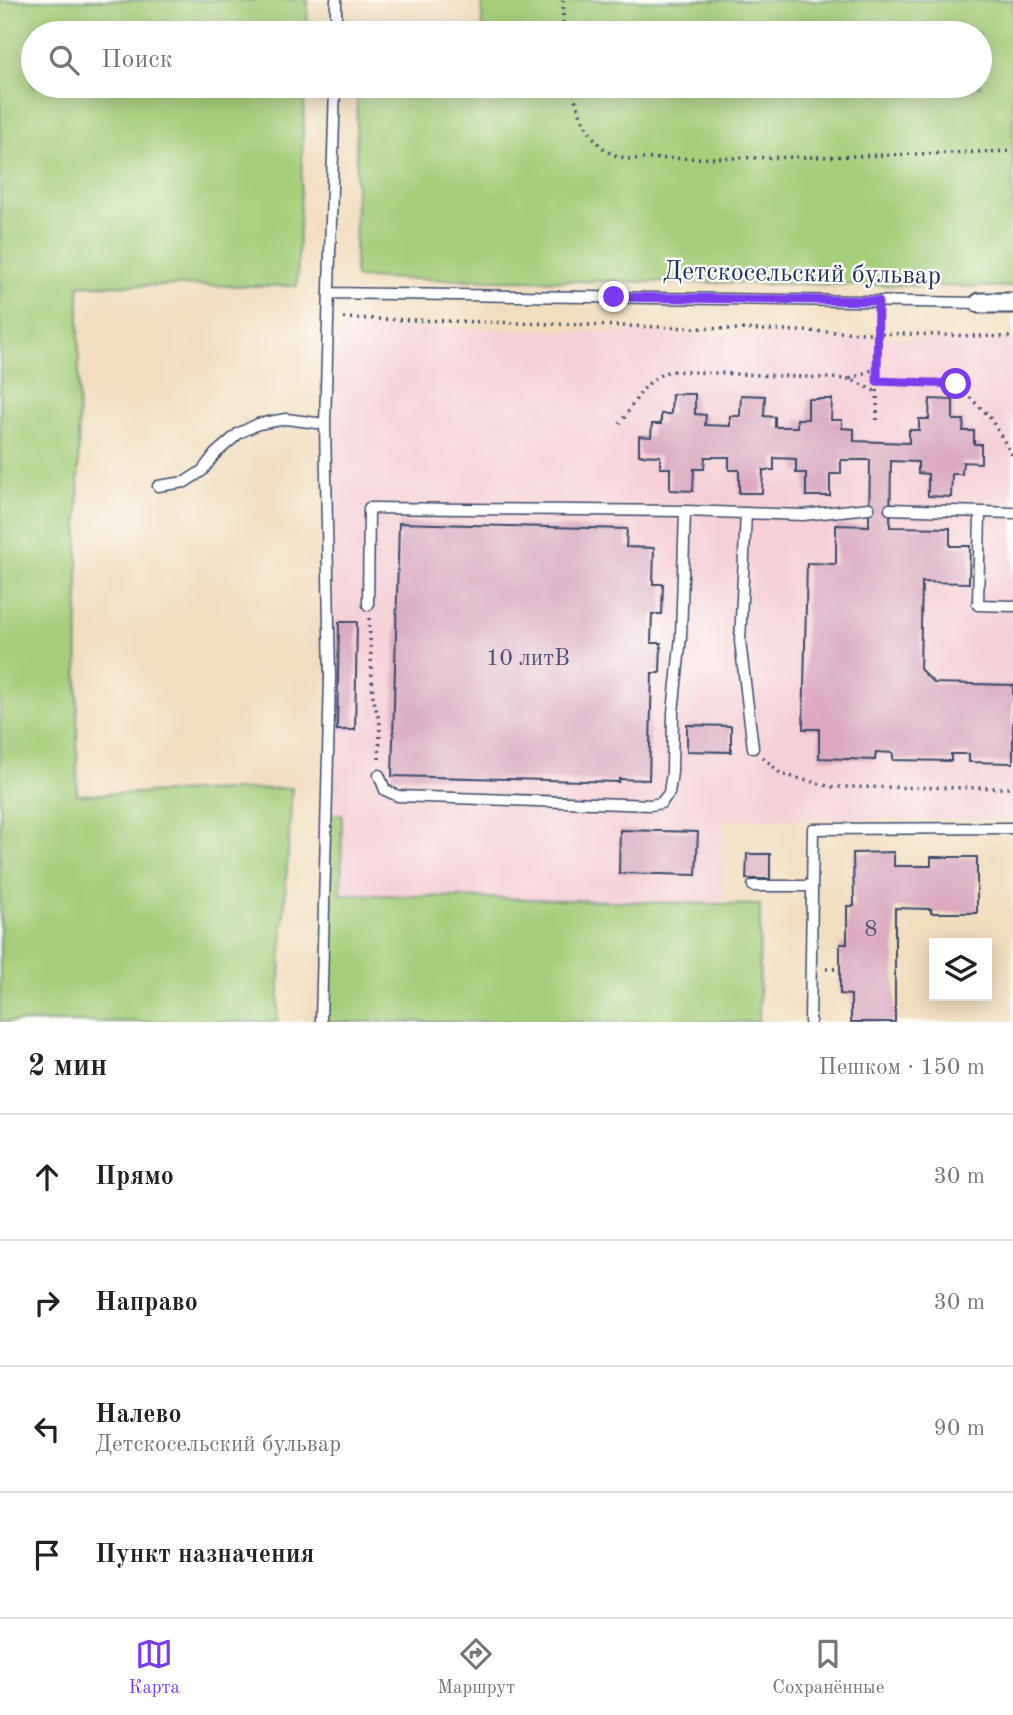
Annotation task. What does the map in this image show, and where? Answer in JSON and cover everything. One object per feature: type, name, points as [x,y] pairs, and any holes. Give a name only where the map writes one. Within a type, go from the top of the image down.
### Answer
[{"type":"street","name":"Детскосельский бульвар","points":[[980,303],[1013,303]]},
{"type":"lane","points":[[336,0],[336,21]]},
{"type":"lane","points":[[321,1022],[330,677],[325,424],[335,98]]},
{"type":"lane","name":"Детскосельский бульвар","points":[[328,293],[980,303]]},
{"type":"lane","points":[[158,486],[185,482],[202,471],[215,454],[239,433],[258,424],[286,419],[325,424]]},
{"type":"lane","points":[[368,605],[369,508],[803,514],[869,508]]},
{"type":"lane","points":[[890,509],[1013,513]]},
{"type":"lane","points":[[379,775],[384,790],[398,796],[661,803],[669,793],[671,772],[673,712],[681,637],[685,511]]},
{"type":"lane","points":[[980,512],[978,605],[1013,606]]},
{"type":"lane","points":[[746,513],[740,641],[753,748]]},
{"type":"lane","points":[[810,1022],[813,829],[1013,828]]},
{"type":"lane","points":[[753,886],[812,886]]},
{"type":"path","points":[[563,0],[563,21]]},
{"type":"path","points":[[575,98],[577,108],[590,131],[607,152],[628,159],[822,158],[1013,151]]},
{"type":"path","points":[[877,420],[878,301]]},
{"type":"path","points":[[328,317],[1013,337]]},
{"type":"path","points":[[850,379],[877,368]]},
{"type":"path","points":[[620,424],[649,381],[661,373],[671,371],[850,379],[877,392]]},
{"type":"path","points":[[877,381],[956,384],[989,416],[1013,456]]},
{"type":"path","points":[[368,605],[373,697],[380,724],[379,775]]},
{"type":"path","points":[[753,748],[781,774],[832,787],[1013,788]]},
{"type":"shaded area","points":[[346,326],[1013,341],[1013,819],[722,819],[721,904],[340,894],[342,815],[329,814],[335,347],[339,334]]},
{"type":"green space","points":[[0,0],[308,0],[307,21],[21,21],[21,98],[305,98],[297,286],[79,285],[77,795],[292,788],[277,1022],[0,1022]]},
{"type":"green space","points":[[482,0],[1013,0],[1013,287],[355,278],[357,98],[992,98],[992,21],[482,21]]},
{"type":"green space","points":[[329,814],[342,814],[341,894],[760,905],[759,1022],[324,1022]]},
{"type":"building","points":[[672,394],[695,394],[695,414],[706,415],[705,425],[730,426],[730,416],[740,416],[741,395],[765,396],[764,416],[775,417],[775,427],[797,427],[797,419],[808,419],[808,399],[832,399],[831,420],[842,420],[842,428],[854,429],[854,441],[909,443],[909,430],[919,430],[919,419],[929,419],[930,399],[953,400],[953,420],[964,420],[963,431],[974,431],[974,444],[981,444],[981,463],[963,462],[962,474],[952,474],[951,497],[928,496],[928,474],[918,473],[918,462],[891,461],[890,527],[950,528],[950,546],[970,546],[969,583],[922,582],[920,669],[934,683],[1013,685],[1013,763],[969,762],[969,754],[951,754],[951,761],[893,760],[893,753],[876,752],[875,760],[819,758],[819,729],[803,729],[807,563],[836,564],[836,525],[869,526],[870,460],[841,460],[841,474],[830,474],[830,496],[806,496],[806,473],[796,473],[796,459],[774,458],[774,470],[763,470],[762,493],[739,493],[739,470],[729,470],[729,457],[705,457],[704,469],[694,469],[693,491],[670,490],[670,468],[660,468],[660,456],[639,455],[639,436],[651,437],[652,424],[661,424],[661,414],[671,414]]},
{"type":"building","points":[[399,523],[627,529],[626,547],[654,548],[653,584],[663,584],[662,614],[652,614],[651,643],[661,643],[660,673],[652,673],[649,780],[619,779],[619,782],[392,776]]},
{"type":"building","points":[[339,622],[357,622],[355,730],[337,730]]},
{"type":"building","points":[[687,725],[731,726],[731,752],[687,751]]},
{"type":"building","points":[[620,830],[698,832],[696,875],[619,873]]},
{"type":"building","points":[[894,852],[894,866],[931,866],[931,857],[977,857],[977,913],[931,913],[931,909],[895,908],[895,1022],[851,1022],[851,995],[840,994],[840,944],[847,944],[847,906],[854,906],[853,853]]},
{"type":"building","points":[[747,854],[770,854],[770,879],[746,879]]},
{"type":"route","points":[[614,297],[878,301],[877,381],[956,384]]}]
